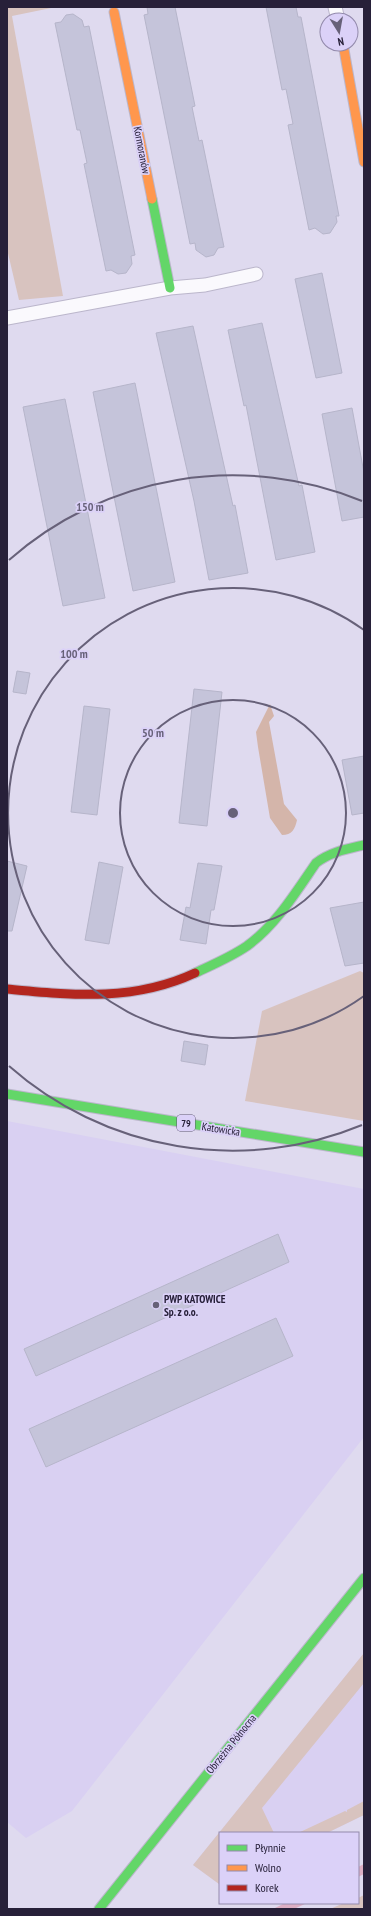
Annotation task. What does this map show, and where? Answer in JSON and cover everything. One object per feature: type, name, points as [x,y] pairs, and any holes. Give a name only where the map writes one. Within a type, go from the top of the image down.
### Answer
[{"type":"street","name":"Kormoranów","points":[[114,12],[170,288]]},
{"type":"street","points":[[344,52],[364,162]]},
{"type":"street","points":[[7,318],[170,288],[205,285],[256,274]]},
{"type":"street","points":[[7,989],[98,995],[130,993],[174,982],[222,960],[252,942],[275,920],[316,863],[324,856],[338,850],[364,845]]},
{"type":"street","name":"Katowicka","points":[[7,1094],[364,1152]]},
{"type":"street","name":"Obrzeżna Północna","points":[[99,1909],[364,1579]]},
{"type":"shaded area","points":[[7,7],[56,7],[12,16],[63,296],[19,300],[7,249]]},
{"type":"shaded area","points":[[270,704],[274,716],[269,722],[284,804],[297,820],[291,833],[285,835],[282,835],[270,818],[256,732]]},
{"type":"shaded area","points":[[360,971],[364,973],[364,1121],[245,1101],[262,1011]]},
{"type":"shaded area","points":[[7,1121],[364,1189],[364,1437],[72,1811],[26,1838],[7,1822]]},
{"type":"shaded area","points":[[364,1653],[364,1815],[329,1832],[220,1832]]},
{"type":"shaded area","points":[[364,1653],[364,1683],[262,1808],[274,1832],[220,1832]]},
{"type":"shaded area","points":[[364,1801],[364,1815],[329,1832],[300,1832],[345,1811],[347,1812],[347,1810]]},
{"type":"shaded area","points":[[219,1833],[219,1884],[193,1865]]},
{"type":"shaded area","points":[[219,1833],[219,1884],[193,1865]]},
{"type":"shaded area","points":[[364,1864],[364,1874],[359,1876],[359,1866]]},
{"type":"shaded area","points":[[364,1895],[364,1909],[330,1909],[342,1904],[359,1904],[359,1898]]},
{"type":"shaded area","points":[[283,1904],[305,1904],[294,1909],[273,1909]]},
{"type":"building","points":[[147,7],[175,7],[195,106],[192,107],[199,141],[202,140],[224,247],[218,248],[214,255],[206,257],[196,250],[195,243],[190,244],[144,15],[148,14]]},
{"type":"building","points":[[266,7],[296,7],[298,17],[301,17],[339,216],[336,216],[337,222],[330,233],[323,234],[315,228],[309,230],[288,125],[293,124],[286,89],[282,90]]},
{"type":"building","points":[[73,14],[82,20],[84,27],[89,26],[135,255],[131,256],[132,264],[126,273],[118,274],[111,270],[106,271],[84,164],[87,163],[80,130],[77,130],[55,23],[61,22],[66,15]]},
{"type":"building","points":[[322,273],[342,373],[316,378],[295,279]]},
{"type":"building","points":[[262,323],[299,486],[302,485],[315,552],[276,560],[246,405],[244,406],[228,330]]},
{"type":"building","points":[[193,326],[233,506],[235,505],[248,573],[209,580],[194,501],[156,333]]},
{"type":"building","points":[[135,383],[175,582],[133,591],[93,392]]},
{"type":"building","points":[[65,399],[105,598],[63,606],[23,407]]},
{"type":"building","points":[[352,408],[364,473],[364,517],[342,521],[322,414]]},
{"type":"building","points":[[17,671],[30,673],[26,694],[13,692]]},
{"type":"building","points":[[194,689],[222,692],[207,826],[179,823]]},
{"type":"building","points":[[84,706],[110,709],[97,815],[71,812]]},
{"type":"building","points":[[364,756],[364,813],[352,815],[342,760]]},
{"type":"building","points":[[7,861],[27,866],[12,931],[7,931]]},
{"type":"building","points":[[99,862],[123,867],[109,944],[85,940]]},
{"type":"building","points":[[198,863],[222,866],[214,910],[211,910],[206,944],[180,940],[186,907],[190,908]]},
{"type":"building","points":[[364,902],[364,963],[345,966],[330,908]]},
{"type":"building","points":[[184,1041],[208,1045],[205,1065],[181,1061]]},
{"type":"building","name":"PWP KATOWICE Sp. z o.o.","points":[[278,1234],[289,1262],[36,1376],[24,1349]]},
{"type":"building","points":[[276,1318],[293,1356],[46,1467],[29,1429]]},
{"type":"traffic: fast","points":[[152,199],[170,288]]},
{"type":"traffic: fast","points":[[195,973],[235,954],[257,938],[285,908],[316,863],[321,859],[364,845]]},
{"type":"traffic: fast","points":[[7,1094],[364,1152]]},
{"type":"traffic: fast","points":[[99,1909],[364,1578]]},
{"type":"traffic: slow","points":[[114,12],[152,199]]},
{"type":"traffic: slow","points":[[344,52],[364,162]]},
{"type":"traffic: jam","points":[[7,989],[55,993],[102,994],[149,989],[195,973]]},
{"type":"place","name":"PWP KATOWICE Sp. z o.o.","points":[[156,1305]]}]
